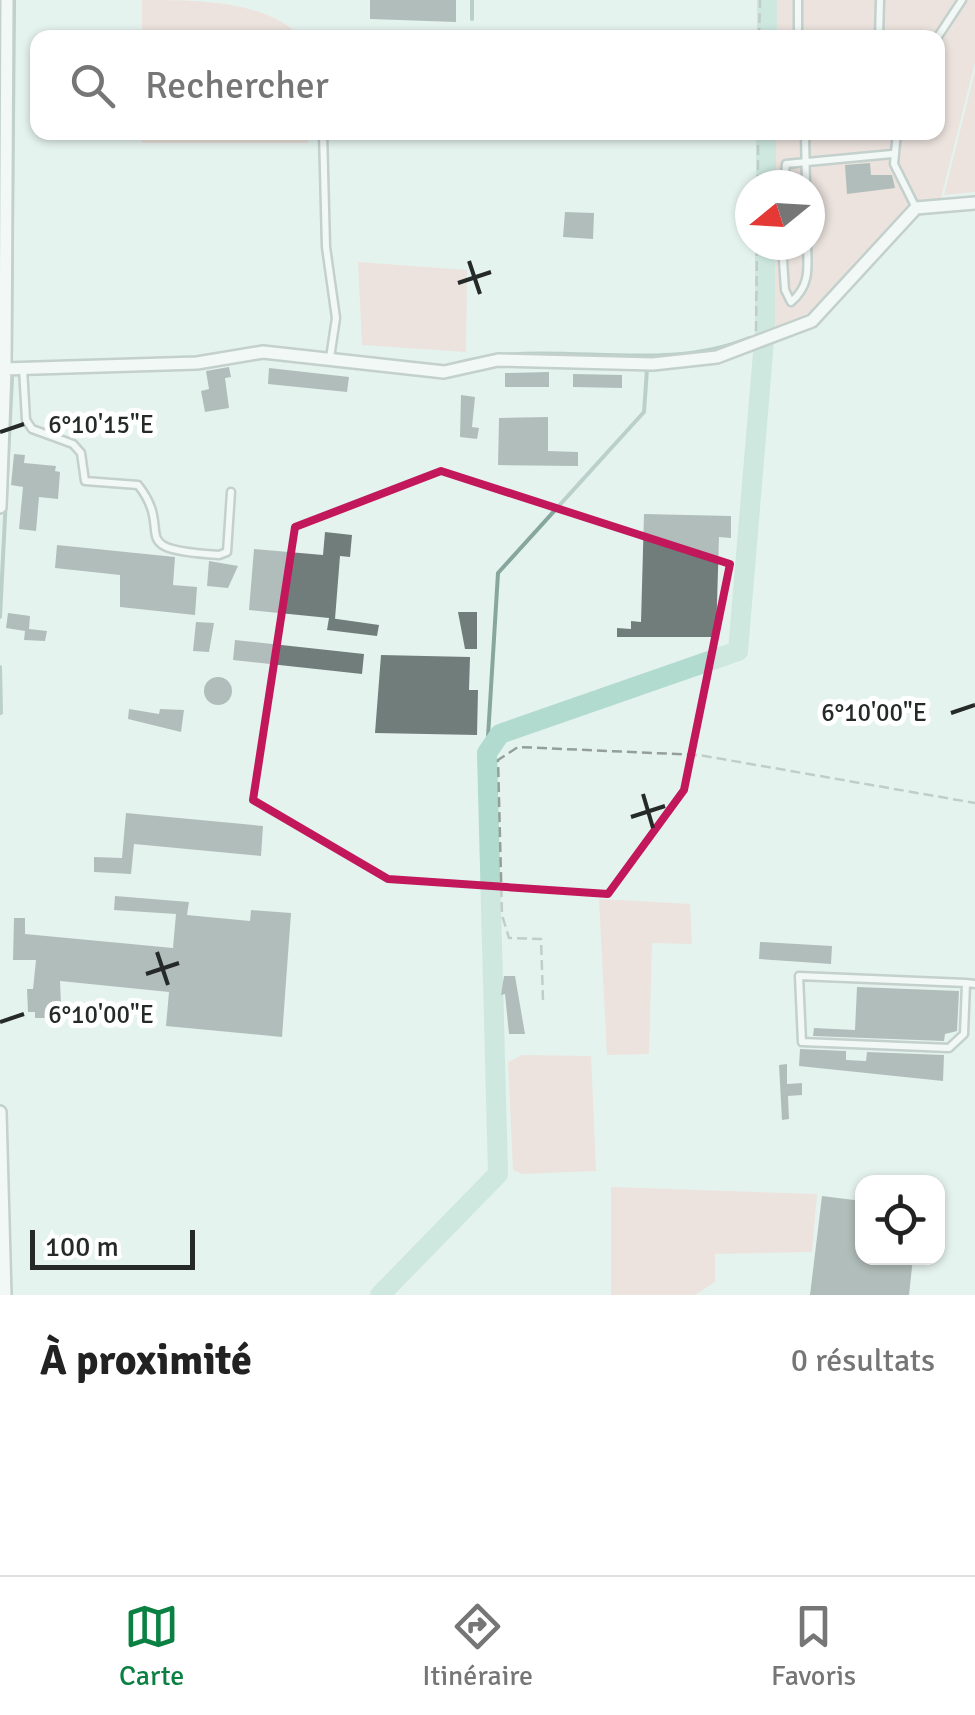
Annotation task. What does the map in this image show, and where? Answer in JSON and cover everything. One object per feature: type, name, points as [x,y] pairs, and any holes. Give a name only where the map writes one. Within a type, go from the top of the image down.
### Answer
[{"type":"street","points":[[0,507],[6,368],[3,201],[7,0]]},
{"type":"street","points":[[6,368],[197,363],[264,352],[444,372],[498,360],[653,364],[717,357],[812,321],[916,208],[975,203]]},
{"type":"street","points":[[0,1112],[5,1295]]},
{"type":"lane","points":[[798,0],[798,30]]},
{"type":"lane","points":[[879,30],[880,0]]},
{"type":"lane","points":[[941,30],[962,0]]},
{"type":"lane","points":[[322,140],[326,247],[336,318],[330,359]]},
{"type":"lane","points":[[805,140],[805,170]]},
{"type":"lane","points":[[895,140],[892,154],[916,208]]},
{"type":"lane","points":[[785,170],[786,164],[805,161],[892,154]]},
{"type":"lane","points":[[783,260],[785,290],[791,302],[804,291],[807,260]]},
{"type":"lane","points":[[23,366],[26,420],[32,429],[73,444],[81,453],[85,480],[142,489],[153,532],[164,548],[204,554],[227,552],[231,492]]},
{"type":"lane","points":[[798,976],[971,984],[964,1034],[949,1048],[802,1042],[798,976]]},
{"type":"path","points":[[759,30],[760,0]]},
{"type":"path","points":[[758,140],[758,170]]},
{"type":"path","points":[[756,342],[757,260]]},
{"type":"path","points":[[543,1000],[541,939],[509,938],[502,915],[498,760],[518,748],[699,756],[975,803]]},
{"type":"highlighted area","points":[[441,471],[730,564],[684,790],[608,894],[388,879],[253,800],[295,527]]},
{"type":"shaded area","points":[[142,0],[229,5],[269,16],[292,30],[142,30]]},
{"type":"shaded area","points":[[772,0],[975,0],[975,62],[941,198],[914,209],[892,225],[819,305],[797,320],[771,328],[772,260],[825,260],[825,170],[773,170],[773,140],[945,140],[945,30],[773,30]]},
{"type":"shaded area","points":[[975,71],[975,192],[944,195]]},
{"type":"shaded area","points":[[142,140],[308,140],[308,143]]},
{"type":"shaded area","points":[[358,262],[467,270],[466,352],[362,345]]},
{"type":"shaded area","points":[[599,899],[690,904],[692,944],[652,943],[649,1054],[607,1055]]},
{"type":"shaded area","points":[[522,1055],[591,1056],[596,1171],[522,1174],[513,1170],[508,1062]]},
{"type":"shaded area","points":[[611,1187],[817,1194],[812,1252],[715,1254],[715,1282],[695,1295],[611,1295]]},
{"type":"building","points":[[370,0],[456,0],[456,22],[370,19]]},
{"type":"building","points":[[870,163],[871,175],[892,175],[895,188],[847,194],[845,165]]},
{"type":"building","points":[[565,212],[594,213],[593,239],[563,237]]},
{"type":"building","points":[[229,367],[231,377],[225,378],[229,408],[205,412],[201,391],[209,389],[206,371]]},
{"type":"building","points":[[269,368],[349,377],[347,392],[268,384]]},
{"type":"building","points":[[549,372],[549,387],[505,387],[505,373]]},
{"type":"building","points":[[573,374],[622,375],[622,388],[573,387]]},
{"type":"building","points":[[461,395],[475,397],[472,427],[479,428],[477,439],[460,437]]},
{"type":"building","points":[[548,417],[548,451],[578,452],[578,466],[498,465],[499,418]]},
{"type":"building","points":[[14,454],[25,455],[24,463],[56,466],[55,471],[60,472],[58,499],[39,497],[36,531],[19,529],[23,487],[11,485]]},
{"type":"building","points":[[644,514],[731,516],[731,538],[719,537],[716,637],[617,637],[617,628],[631,629],[631,621],[641,622]]},
{"type":"building","points":[[325,532],[352,535],[350,557],[340,556],[335,619],[379,625],[377,636],[327,630],[329,618],[249,610],[254,549],[323,555]]},
{"type":"building","points":[[57,545],[175,557],[173,585],[197,587],[195,615],[120,607],[120,575],[55,568]]},
{"type":"building","points":[[209,561],[238,566],[228,588],[207,586]]},
{"type":"building","points":[[458,612],[477,612],[477,649],[465,649]]},
{"type":"building","points":[[8,613],[30,616],[29,629],[47,631],[45,641],[24,640],[25,631],[6,628]]},
{"type":"building","points":[[196,622],[214,623],[209,652],[193,651]]},
{"type":"building","points":[[235,640],[364,654],[362,674],[233,660]]},
{"type":"building","points":[[381,655],[470,657],[469,690],[478,690],[477,735],[375,733]]},
{"type":"building","points":[[218,677],[228,681],[232,691],[228,701],[218,705],[208,701],[204,691],[208,681]]},
{"type":"building","points":[[129,709],[159,714],[160,709],[184,710],[181,732],[128,719]]},
{"type":"building","points":[[126,813],[263,826],[261,856],[134,844],[131,874],[94,872],[94,857],[122,858]]},
{"type":"building","points":[[115,896],[189,902],[187,915],[250,921],[251,910],[291,913],[282,1037],[166,1026],[169,992],[60,981],[61,1005],[47,1005],[46,1018],[35,1018],[35,1012],[28,1012],[27,989],[33,989],[36,960],[13,960],[14,918],[25,918],[25,934],[173,948],[176,914],[114,910]]},
{"type":"building","points":[[760,942],[832,946],[831,964],[759,959]]},
{"type":"building","points":[[504,976],[515,976],[525,1034],[509,1034],[505,994],[501,995]]},
{"type":"building","points":[[857,987],[959,991],[957,1031],[945,1034],[944,1041],[813,1036],[814,1028],[855,1030]]},
{"type":"building","points":[[800,1049],[846,1051],[846,1060],[866,1061],[867,1052],[944,1055],[943,1081],[799,1066]]},
{"type":"building","points":[[787,1064],[787,1084],[802,1083],[802,1095],[788,1096],[789,1119],[782,1120],[779,1065]]},
{"type":"building","points":[[822,1196],[855,1200],[855,1265],[912,1265],[909,1295],[810,1295]]},
{"type":"waterway","points":[[0,0],[0,26]]},
{"type":"waterway","points":[[11,361],[14,0]]},
{"type":"waterway","points":[[472,0],[472,19]]},
{"type":"waterway","points":[[767,0],[767,30]]},
{"type":"waterway","points":[[766,140],[766,170]]},
{"type":"waterway","points":[[380,1295],[498,1174],[487,753],[500,734],[738,651],[765,329],[765,260]]},
{"type":"waterway","points":[[458,363],[530,353],[678,354],[714,349],[749,338]]},
{"type":"waterway","points":[[232,352],[262,347]]},
{"type":"waterway","points":[[28,363],[38,362]]},
{"type":"waterway","points":[[487,753],[498,573],[644,412],[647,369]]},
{"type":"waterway","points":[[0,617],[12,378]]},
{"type":"waterway","points":[[0,667],[1,713]]}]
